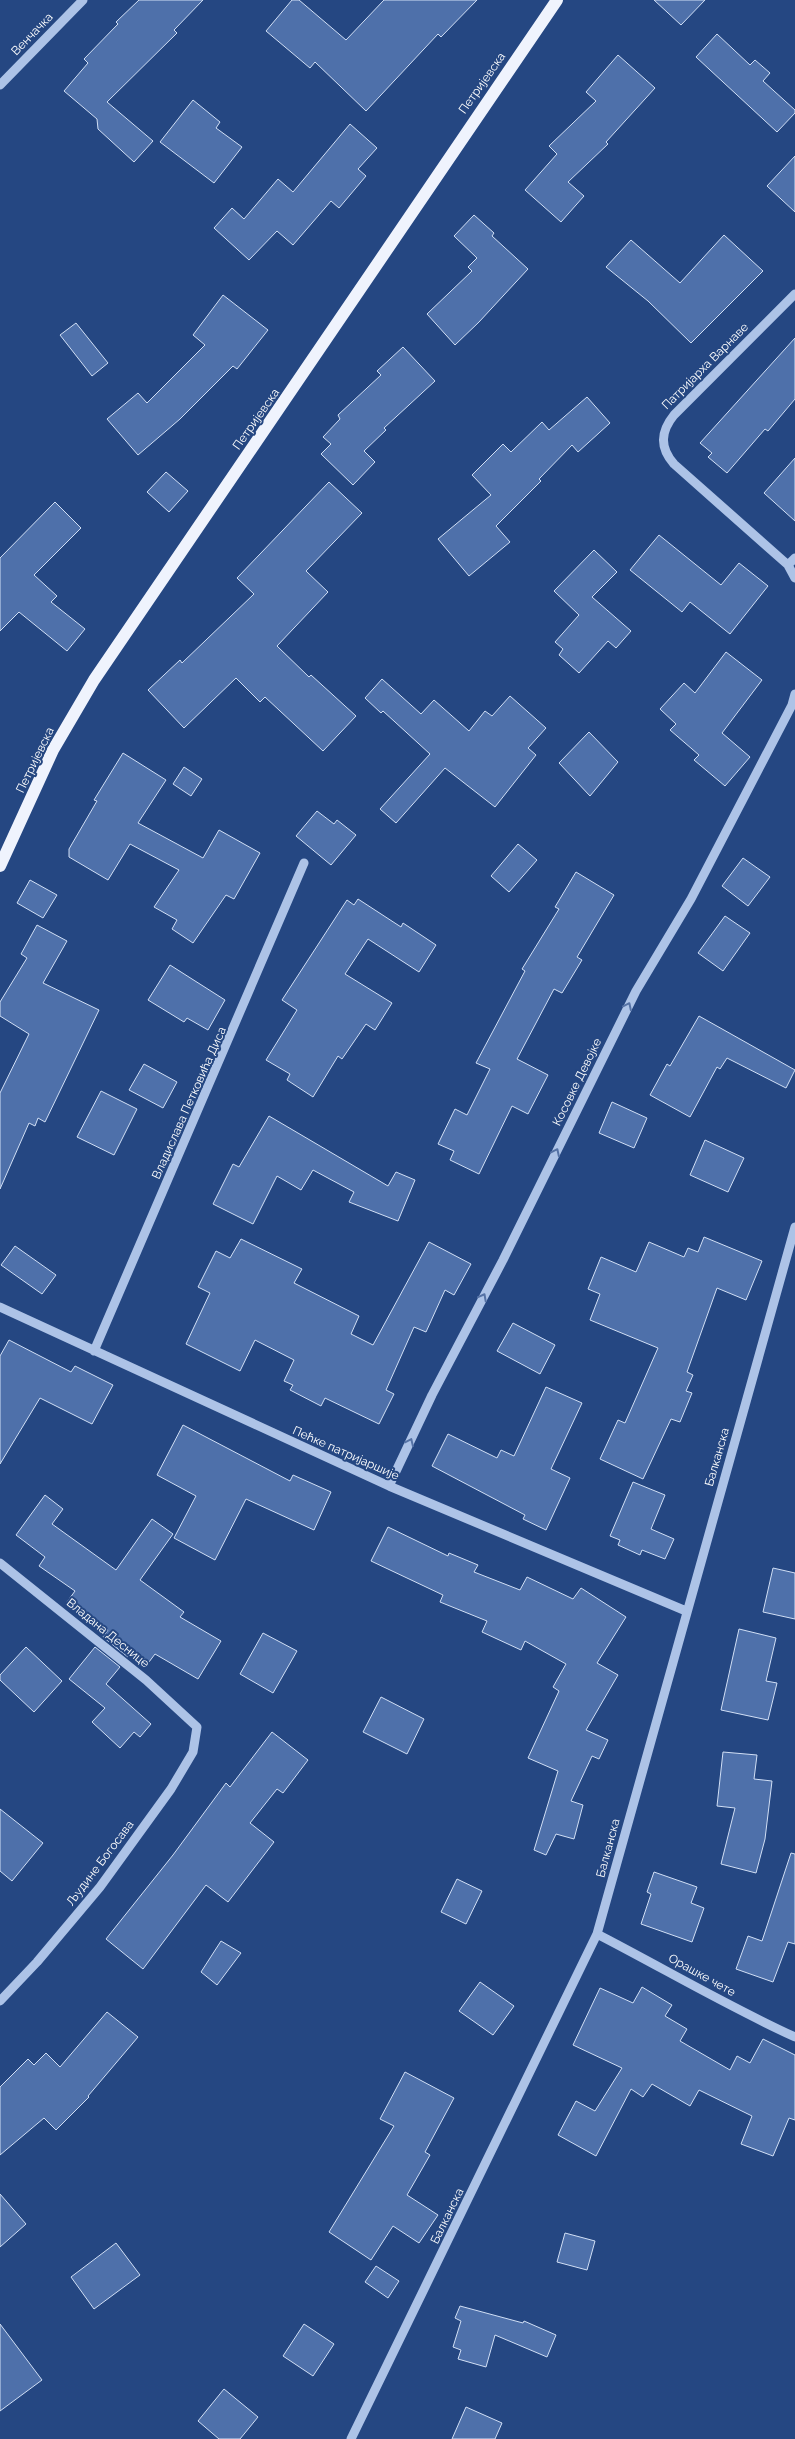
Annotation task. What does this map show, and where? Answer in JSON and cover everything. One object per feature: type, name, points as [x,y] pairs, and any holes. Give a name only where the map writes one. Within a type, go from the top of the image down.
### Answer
[{"type":"main road","name":"Петријевска","points":[[0,866],[52,750],[94,680],[557,0]]},
{"type":"street","name":"Венчачка","points":[[0,85],[83,0]]},
{"type":"street","name":"Патријарха Варнаве","points":[[792,561],[674,464],[664,450],[662,436],[665,426],[674,415],[795,294]]},
{"type":"street","points":[[792,561],[795,578]]},
{"type":"street","name":"Косовке Девојке","points":[[389,1486],[432,1395],[503,1260],[636,991],[692,899],[788,713],[795,694]]},
{"type":"street","name":"Владислава Петковића Диса","points":[[94,1351],[304,863]]},
{"type":"street","name":"Балканска","points":[[351,2439],[597,1934],[795,1227]]},
{"type":"street","name":"Пећке патријаршије","points":[[0,1307],[389,1486],[686,1611]]},
{"type":"street","name":"Владана Деснице","points":[[0,1563],[146,1680],[197,1727]]},
{"type":"street","name":"Људине Богосава","points":[[0,2001],[37,1962],[100,1887],[172,1789],[194,1752],[197,1727]]},
{"type":"street","name":"Орашке чете","points":[[597,1934],[677,1975],[746,2015],[795,2036]]},
{"type":"building","points":[[139,0],[203,0],[174,30],[177,33],[107,102],[153,141],[134,162],[98,129],[97,119],[64,91],[88,63],[84,59],[118,24],[116,22]]},
{"type":"building","points":[[292,0],[299,0],[346,40],[384,0],[477,0],[441,37],[438,34],[366,111],[315,62],[310,68],[266,31]]},
{"type":"building","points":[[654,0],[705,0],[681,25]]},
{"type":"building","points":[[717,34],[750,65],[755,60],[770,73],[763,81],[795,110],[795,113],[777,132],[696,57]]},
{"type":"building","points":[[618,55],[655,88],[606,142],[608,144],[568,182],[584,196],[561,222],[525,190],[557,154],[549,146],[596,101],[586,92]]},
{"type":"building","points":[[193,100],[220,122],[216,128],[242,147],[214,183],[160,142]]},
{"type":"building","points":[[350,124],[377,148],[358,169],[366,176],[339,208],[331,201],[293,245],[277,231],[249,260],[214,228],[232,208],[244,219],[278,179],[293,192]]},
{"type":"building","points":[[795,156],[795,212],[767,186]]},
{"type":"building","points":[[474,215],[494,233],[492,236],[528,269],[455,345],[427,314],[472,271],[468,267],[477,258],[454,236]]},
{"type":"building","points":[[724,235],[763,271],[691,343],[648,301],[606,267],[631,240],[680,283]]},
{"type":"building","points":[[223,295],[268,330],[237,369],[233,366],[180,419],[138,455],[107,419],[138,393],[147,403],[205,345],[193,335]]},
{"type":"building","points":[[76,323],[108,363],[92,376],[60,335]]},
{"type":"building","points":[[795,338],[795,399],[768,431],[765,429],[727,473],[708,457],[712,453],[700,443]]},
{"type":"building","points":[[403,347],[435,381],[384,428],[386,430],[364,451],[375,462],[353,485],[321,454],[331,444],[323,437],[340,419],[338,415],[381,375],[377,371]]},
{"type":"building","points":[[587,397],[610,423],[578,452],[572,445],[539,479],[541,481],[496,526],[510,542],[469,576],[438,539],[491,495],[472,475],[503,444],[511,452],[542,422],[549,430]]},
{"type":"building","points":[[795,458],[795,521],[764,493]]},
{"type":"building","points":[[166,472],[188,491],[169,512],[147,492]]},
{"type":"building","points":[[329,482],[362,513],[306,571],[328,592],[277,646],[309,677],[311,675],[356,716],[323,751],[265,697],[260,702],[236,678],[184,728],[148,690],[180,660],[182,663],[254,594],[237,578]]},
{"type":"building","points":[[55,502],[81,528],[34,575],[57,596],[51,602],[85,629],[67,651],[19,612],[0,631],[0,558]]},
{"type":"building","points":[[659,535],[721,585],[739,563],[768,586],[730,634],[690,602],[682,612],[630,570]]},
{"type":"building","points":[[594,550],[617,572],[592,597],[631,631],[616,648],[608,641],[579,673],[559,655],[563,649],[555,642],[579,615],[554,591]]},
{"type":"building","points":[[726,652],[762,680],[722,733],[750,757],[725,786],[694,760],[699,755],[670,730],[676,724],[660,709],[684,683],[695,693]]},
{"type":"building","points":[[382,679],[421,714],[434,700],[469,731],[485,711],[492,716],[510,696],[546,728],[528,748],[536,755],[495,807],[445,768],[396,823],[380,809],[430,754],[383,711],[381,713],[365,698]]},
{"type":"building","points":[[589,732],[618,762],[590,796],[559,763]]},
{"type":"building","points":[[123,753],[166,780],[138,823],[203,858],[219,830],[260,853],[234,899],[226,895],[193,943],[172,929],[177,920],[154,907],[179,870],[130,844],[108,880],[69,857],[69,849],[97,801],[94,800]]},
{"type":"building","points":[[184,767],[202,779],[191,796],[173,784]]},
{"type":"building","points":[[317,811],[334,824],[337,820],[356,835],[331,865],[296,836]]},
{"type":"building","points":[[518,844],[537,860],[509,892],[491,876]]},
{"type":"building","points":[[743,858],[770,877],[748,906],[722,886]]},
{"type":"building","points":[[576,872],[614,895],[577,957],[582,960],[562,993],[554,989],[517,1059],[548,1075],[528,1114],[512,1106],[479,1174],[450,1160],[454,1151],[438,1144],[455,1109],[467,1115],[490,1069],[476,1063],[525,971],[522,969],[559,909],[555,907]]},
{"type":"building","points":[[30,880],[57,895],[43,918],[17,903]]},
{"type":"building","points":[[358,899],[401,927],[403,923],[436,945],[419,972],[368,939],[345,974],[392,1003],[375,1030],[366,1024],[342,1059],[338,1056],[313,1097],[287,1080],[290,1074],[266,1060],[297,1010],[282,1000],[347,900],[354,905]]},
{"type":"building","points":[[725,916],[750,933],[723,971],[698,953]]},
{"type":"building","points":[[37,925],[67,941],[43,983],[99,1010],[45,1122],[38,1118],[35,1126],[29,1123],[0,1189],[0,1093],[29,1034],[0,1016],[0,1002],[27,958],[21,954]]},
{"type":"building","points":[[170,965],[225,1000],[208,1030],[187,1018],[184,1022],[148,1000]]},
{"type":"building","points":[[699,1016],[795,1070],[786,1088],[727,1058],[720,1069],[717,1067],[690,1117],[650,1095],[667,1064],[670,1066]]},
{"type":"building","points":[[144,1064],[177,1082],[163,1108],[129,1090]]},
{"type":"building","points":[[101,1091],[137,1109],[114,1155],[77,1137]]},
{"type":"building","points":[[612,1102],[647,1118],[634,1148],[599,1133]]},
{"type":"building","points":[[269,1116],[388,1186],[396,1172],[415,1180],[398,1221],[349,1202],[354,1192],[313,1170],[301,1190],[277,1176],[253,1224],[213,1204],[233,1164],[239,1167]]},
{"type":"building","points":[[705,1140],[744,1158],[728,1192],[690,1175]]},
{"type":"building","points":[[704,1237],[762,1261],[746,1300],[717,1288],[687,1372],[693,1375],[686,1391],[692,1393],[680,1422],[671,1419],[643,1479],[600,1459],[618,1420],[625,1423],[658,1348],[590,1320],[600,1294],[588,1289],[601,1257],[636,1272],[649,1242],[684,1257],[688,1248],[698,1252]]},
{"type":"building","points":[[241,1239],[302,1269],[294,1283],[359,1316],[351,1334],[373,1345],[429,1242],[471,1264],[454,1295],[445,1290],[426,1332],[414,1327],[386,1390],[394,1394],[379,1424],[325,1398],[321,1406],[290,1390],[293,1385],[284,1381],[294,1360],[255,1340],[240,1371],[186,1344],[210,1293],[198,1287],[216,1251],[230,1258]]},
{"type":"building","points":[[15,1246],[56,1275],[42,1294],[1,1265]]},
{"type":"building","points":[[513,1323],[555,1345],[540,1374],[497,1351]]},
{"type":"building","points":[[9,1340],[71,1372],[75,1366],[113,1385],[92,1424],[40,1398],[0,1464],[0,1356]]},
{"type":"building","points":[[546,1387],[582,1403],[551,1469],[570,1478],[546,1530],[523,1519],[525,1515],[432,1466],[448,1434],[497,1458],[501,1450],[514,1456]]},
{"type":"building","points":[[183,1425],[290,1481],[293,1475],[331,1492],[314,1530],[246,1499],[215,1560],[174,1538],[196,1496],[157,1475]]},
{"type":"building","points":[[633,1482],[665,1495],[651,1529],[674,1539],[665,1559],[642,1550],[640,1555],[618,1545],[620,1540],[610,1536]]},
{"type":"building","points":[[45,1495],[63,1509],[52,1524],[116,1570],[152,1519],[173,1534],[140,1580],[184,1612],[180,1617],[221,1641],[198,1679],[155,1654],[149,1662],[133,1651],[128,1657],[103,1637],[108,1630],[67,1602],[75,1591],[39,1566],[45,1557],[16,1535]]},
{"type":"building","points":[[388,1527],[448,1556],[449,1553],[478,1565],[474,1572],[520,1590],[527,1577],[573,1599],[581,1588],[626,1617],[597,1663],[618,1675],[586,1730],[608,1740],[599,1759],[592,1756],[571,1801],[583,1805],[574,1839],[556,1834],[546,1855],[534,1850],[558,1771],[528,1758],[559,1691],[553,1687],[566,1664],[525,1641],[521,1650],[482,1632],[487,1621],[440,1602],[443,1595],[371,1561]]},
{"type":"building","points":[[773,1568],[795,1573],[795,1619],[763,1612]]},
{"type":"building","points":[[739,1629],[776,1638],[766,1681],[777,1683],[768,1720],[721,1710]]},
{"type":"building","points":[[263,1633],[297,1651],[273,1693],[240,1674]]},
{"type":"building","points":[[26,1647],[62,1681],[34,1712],[0,1680],[0,1675]]},
{"type":"building","points":[[95,1647],[120,1667],[106,1684],[151,1724],[140,1737],[134,1732],[120,1748],[92,1722],[105,1708],[69,1679]]},
{"type":"building","points":[[381,1697],[424,1719],[407,1754],[363,1732]]},
{"type":"building","points":[[272,1732],[308,1760],[283,1793],[277,1789],[250,1823],[274,1842],[228,1902],[206,1885],[143,1969],[106,1939],[173,1855],[226,1783],[230,1787]]},
{"type":"building","points":[[723,1752],[757,1755],[754,1779],[772,1781],[765,1839],[756,1873],[721,1864],[735,1808],[717,1806]]},
{"type":"building","points":[[0,1809],[43,1843],[12,1881],[0,1871]]},
{"type":"building","points":[[791,1853],[795,1854],[795,1944],[788,1942],[773,1982],[736,1969],[748,1936],[762,1941]]},
{"type":"building","points":[[654,1872],[697,1887],[691,1903],[704,1908],[692,1942],[641,1924],[651,1894],[647,1892]]},
{"type":"building","points":[[457,1879],[482,1891],[466,1924],[441,1912]]},
{"type":"building","points":[[221,1941],[241,1953],[217,1985],[201,1972]]},
{"type":"building","points":[[480,1982],[514,2006],[493,2035],[459,2011]]},
{"type":"building","points":[[642,1987],[672,2005],[665,2016],[687,2029],[680,2041],[730,2070],[737,2056],[750,2063],[763,2039],[795,2055],[795,2120],[789,2118],[773,2156],[741,2144],[752,2116],[699,2090],[690,2106],[652,2084],[643,2097],[631,2089],[596,2156],[558,2135],[576,2101],[595,2111],[622,2068],[573,2045],[600,1988],[633,2003]]},
{"type":"building","points":[[107,2012],[138,2037],[89,2097],[56,2130],[44,2118],[0,2155],[0,2087],[28,2059],[34,2065],[46,2053],[60,2067]]},
{"type":"building","points":[[405,2072],[454,2098],[425,2152],[430,2155],[407,2195],[438,2215],[419,2243],[393,2226],[371,2260],[329,2232],[394,2126],[380,2119]]},
{"type":"building","points":[[0,2194],[26,2224],[0,2247]]},
{"type":"building","points":[[565,2233],[595,2241],[587,2270],[557,2262]]},
{"type":"building","points":[[116,2243],[140,2275],[94,2309],[71,2277]]},
{"type":"building","points":[[376,2266],[399,2281],[388,2298],[365,2282]]},
{"type":"building","points":[[460,2306],[523,2323],[524,2321],[556,2335],[547,2357],[495,2335],[486,2367],[458,2359],[461,2350],[453,2347],[461,2321],[455,2318]]},
{"type":"building","points":[[0,2324],[42,2380],[0,2411]]},
{"type":"building","points":[[304,2324],[334,2344],[313,2376],[283,2356]]},
{"type":"building","points":[[224,2389],[258,2417],[240,2439],[219,2439],[198,2421]]},
{"type":"building","points":[[466,2407],[502,2423],[495,2439],[452,2439]]}]
